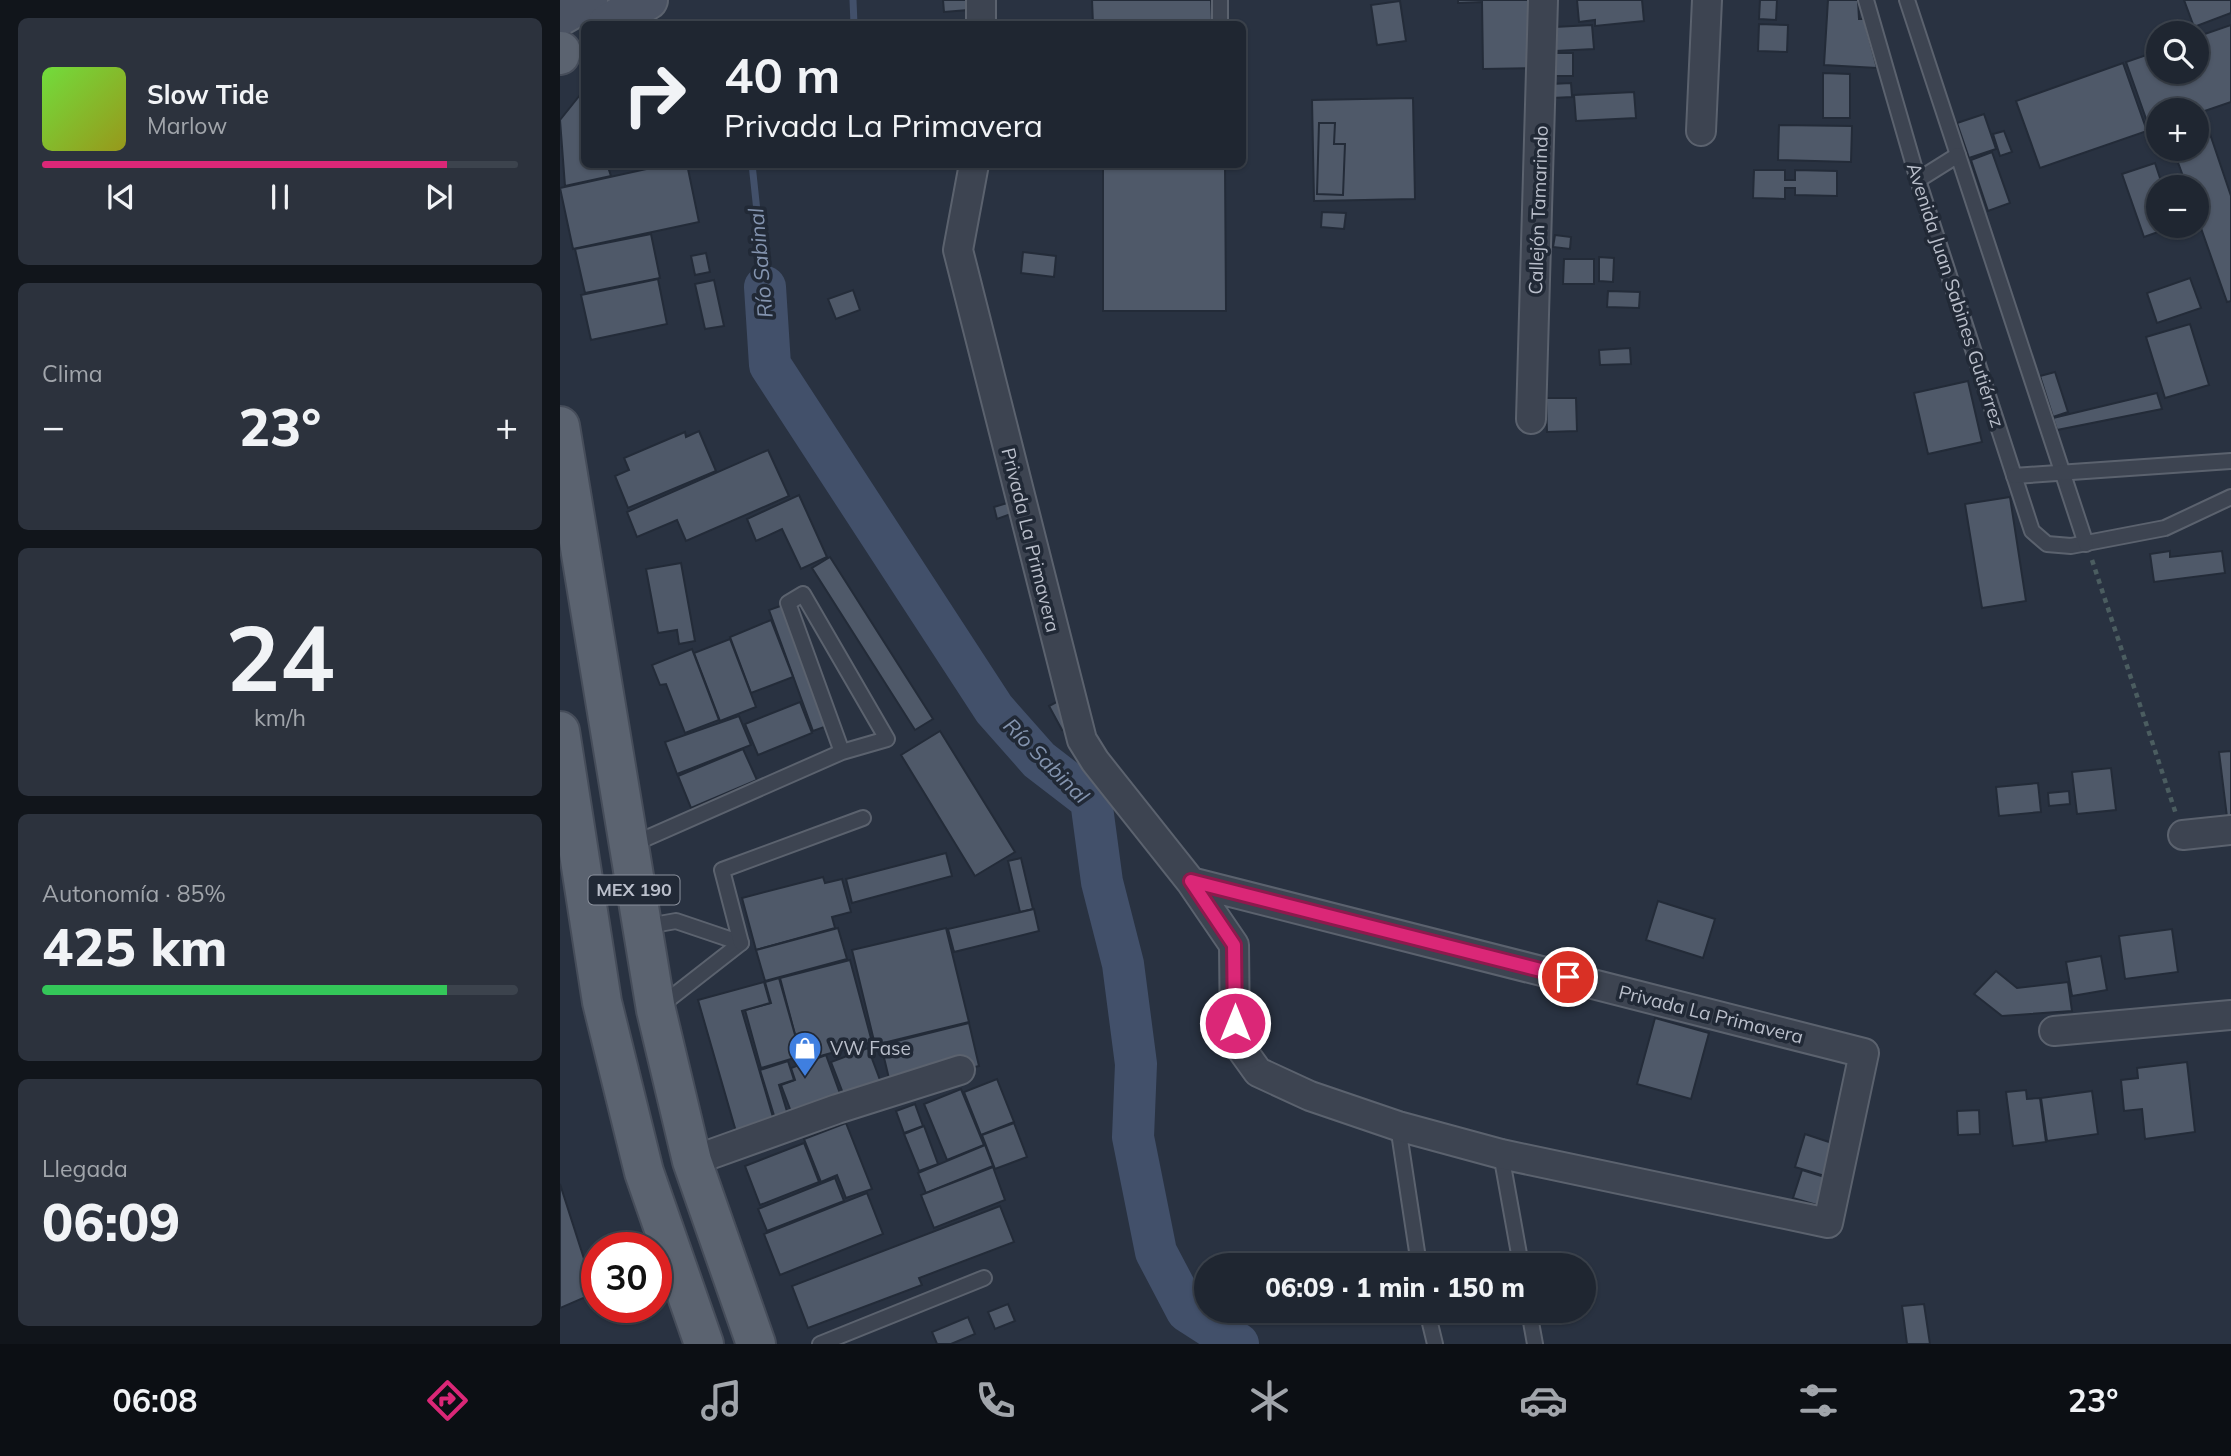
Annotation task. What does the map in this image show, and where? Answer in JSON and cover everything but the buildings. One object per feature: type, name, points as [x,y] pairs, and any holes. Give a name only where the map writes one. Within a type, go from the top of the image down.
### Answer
[{"type":"main road","points":[[567,42],[588,0]]},
{"type":"main road","name":"MEX 190","points":[[560,426],[627,847],[656,1010],[692,1161],[756,1344]]},
{"type":"main road","name":"MEX 190","points":[[560,731],[602,1002],[644,1172],[704,1344]]},
{"type":"street","points":[[981,0],[981,21]]},
{"type":"street","name":"Callejón Tamarindo","points":[[1531,419],[1543,0]]},
{"type":"street","points":[[1700,131],[1707,0]]},
{"type":"street","name":"Privada La Primavera","points":[[973,168],[958,250],[1082,740],[1191,881],[1234,945],[1234,1040],[1258,1072],[1310,1096],[1398,1126],[1501,1154],[1828,1223],[1864,1052],[1191,881]]},
{"type":"street","points":[[2183,835],[2231,830]]},
{"type":"street","points":[[2054,1031],[2231,1014]]},
{"type":"street","points":[[692,1161],[960,1070]]},
{"type":"lane","points":[[1220,0],[1220,21]]},
{"type":"lane","name":"Avenida Juan Sabines Gutiérrez","points":[[1866,0],[1918,180],[2032,531],[2048,544],[2071,547],[2165,528],[2231,497]]},
{"type":"lane","points":[[1908,0],[2086,544]]},
{"type":"lane","points":[[1918,180],[1958,155]]},
{"type":"lane","points":[[2014,476],[2231,461]]},
{"type":"lane","points":[[627,847],[842,752],[887,739],[803,594],[788,603],[842,752]]},
{"type":"lane","points":[[741,943],[722,870],[863,818]]},
{"type":"lane","points":[[641,927],[676,921],[741,943]]},
{"type":"lane","points":[[656,1010],[741,943]]},
{"type":"lane","points":[[1398,1126],[1417,1253]]},
{"type":"lane","points":[[1501,1154],[1519,1253]]},
{"type":"lane","points":[[820,1344],[984,1278]]},
{"type":"lane","points":[[1430,1323],[1435,1344]]},
{"type":"lane","points":[[1531,1323],[1535,1344]]},
{"type":"path","points":[[2086,544],[2183,835]]},
{"type":"waterway","points":[[853,0],[854,21]]},
{"type":"waterway","name":"Río Sabinal","points":[[752,168],[765,287]]},
{"type":"waterway","name":"Río Sabinal","points":[[765,287],[770,365],[994,709],[1039,760],[1091,800],[1102,882],[1123,964],[1136,1064],[1133,1137],[1156,1252],[1187,1311],[1238,1344]]},
{"type":"place","name":"VW Fase","points":[[805,1078]]},
{"type":"route","points":[[1235,1023],[1234,945],[1191,881],[1568,977]]}]
